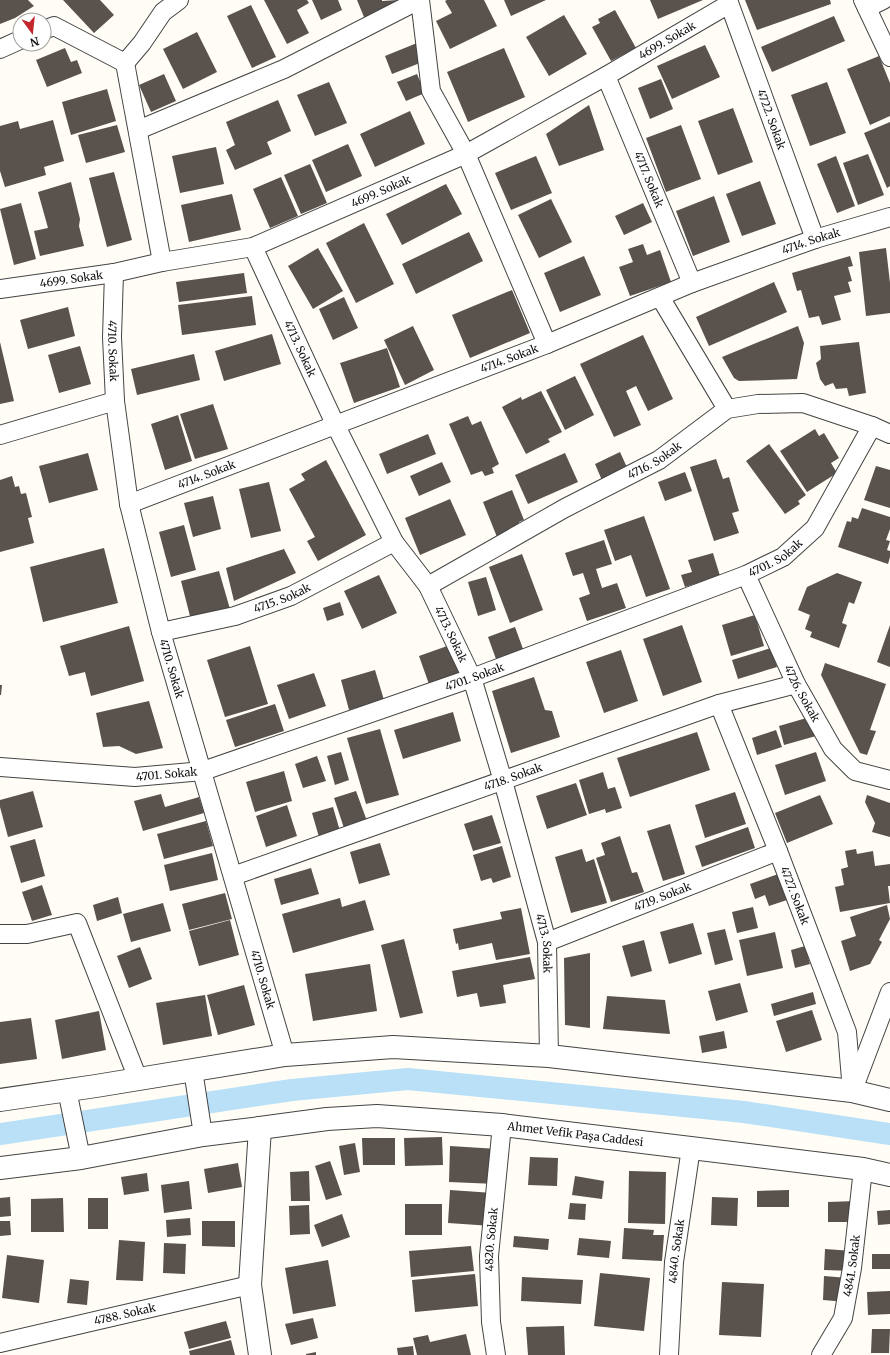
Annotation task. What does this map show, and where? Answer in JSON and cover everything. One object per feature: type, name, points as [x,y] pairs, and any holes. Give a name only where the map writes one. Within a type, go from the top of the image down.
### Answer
[{"type":"street","points":[[125,63],[142,43],[163,12],[179,0]]},
{"type":"street","points":[[138,130],[284,69],[420,0],[431,91],[466,154],[547,344]]},
{"type":"street","name":"4699. Sokak","points":[[0,289],[114,274],[162,262],[253,247],[466,154],[606,76],[728,2]]},
{"type":"street","name":"4722. Sokak","points":[[728,2],[815,239]]},
{"type":"street","points":[[871,3],[890,57]]},
{"type":"street","points":[[52,27],[54,26],[125,63]]},
{"type":"street","points":[[0,49],[12,44]]},
{"type":"street","points":[[125,63],[162,262]]},
{"type":"street","name":"4717. Sokak","points":[[606,76],[692,283]]},
{"type":"street","name":"4714. Sokak","points":[[129,504],[547,344],[692,283],[815,239],[890,217]]},
{"type":"street","name":"4713. Sokak","points":[[253,247],[336,426],[394,542],[428,586],[472,678],[503,781],[547,942],[549,1056]]},
{"type":"street","name":"4710. Sokak","points":[[114,274],[112,338],[115,401],[129,504],[161,632],[203,771],[285,1055]]},
{"type":"street","points":[[660,297],[727,409]]},
{"type":"street","points":[[0,435],[115,401]]},
{"type":"street","name":"4716. Sokak","points":[[428,586],[565,508],[659,460],[727,409],[758,404],[802,403],[872,426],[890,434]]},
{"type":"street","name":"4701. Sokak","points":[[0,767],[135,777],[203,771],[472,678],[746,575],[783,557],[815,528],[872,426]]},
{"type":"street","name":"4715. Sokak","points":[[161,632],[235,616],[291,596],[394,542]]},
{"type":"street","name":"4726. Sokak","points":[[746,575],[796,684],[833,749],[855,771],[890,780]]},
{"type":"street","name":"4718. Sokak","points":[[233,876],[719,704],[796,684]]},
{"type":"street","name":"4727. Sokak","points":[[719,704],[778,851],[847,1032],[852,1091]]},
{"type":"street","name":"4719. Sokak","points":[[547,942],[778,851]]},
{"type":"street","points":[[0,934],[27,934],[77,923],[138,1079]]},
{"type":"street","points":[[852,1091],[890,992]]},
{"type":"street","points":[[0,1100],[69,1100],[138,1079],[195,1079],[285,1055],[393,1047],[549,1056],[852,1091],[890,1100]]},
{"type":"street","points":[[195,1079],[201,1126]]},
{"type":"street","points":[[69,1100],[81,1158]]},
{"type":"street","name":"Ahmet Vefik Paşa Caddesi","points":[[0,1168],[81,1158],[201,1126],[260,1128],[327,1119],[377,1116],[502,1124],[863,1169],[890,1175]]},
{"type":"street","name":"4820. Sokak","points":[[496,1355],[491,1322],[489,1256],[502,1124]]},
{"type":"street","points":[[260,1128],[250,1285],[260,1355]]},
{"type":"street","name":"4840. Sokak","points":[[669,1355],[674,1262],[691,1148]]},
{"type":"street","name":"4841. Sokak","points":[[821,1355],[843,1318],[852,1268],[863,1169]]},
{"type":"street","name":"4788. Sokak","points":[[0,1343],[250,1285]]},
{"type":"building","points":[[0,0],[28,0],[34,6],[24,12],[12,12],[12,19],[0,24]]},
{"type":"building","points":[[63,0],[100,0],[114,15],[94,33]]},
{"type":"building","points":[[264,0],[307,0],[309,3],[297,10],[309,33],[287,44]]},
{"type":"building","points":[[312,0],[338,0],[342,10],[321,20]]},
{"type":"building","points":[[357,0],[398,0],[402,8],[366,22]]},
{"type":"building","points":[[484,0],[497,26],[450,49],[436,21],[452,13],[445,1]]},
{"type":"building","points":[[504,0],[546,0],[511,16]]},
{"type":"building","points":[[650,0],[703,0],[658,19]]},
{"type":"building","points":[[745,0],[830,0],[831,4],[757,30]]},
{"type":"building","points":[[251,5],[276,57],[252,68],[227,16]]},
{"type":"building","points":[[615,10],[636,48],[611,61],[592,27],[600,23],[598,19]]},
{"type":"building","points":[[564,15],[587,54],[549,76],[526,37]]},
{"type":"building","points":[[834,16],[845,41],[772,72],[761,47]]},
{"type":"building","points":[[197,32],[217,72],[183,89],[163,49]]},
{"type":"building","points":[[417,43],[425,61],[392,74],[385,56]]},
{"type":"building","points":[[705,45],[720,77],[672,99],[657,66]]},
{"type":"building","points":[[65,48],[71,62],[77,60],[82,73],[47,87],[36,60]]},
{"type":"building","points":[[504,48],[525,97],[468,122],[447,72]]},
{"type":"building","points":[[879,56],[890,83],[890,116],[870,125],[847,69]]},
{"type":"building","points":[[164,74],[176,101],[151,112],[139,85]]},
{"type":"building","points":[[417,74],[425,93],[406,101],[397,82]]},
{"type":"building","points":[[661,79],[673,109],[650,119],[638,88]]},
{"type":"building","points":[[329,82],[347,123],[315,136],[297,95]]},
{"type":"building","points":[[827,82],[846,133],[810,146],[791,95]]},
{"type":"building","points":[[107,89],[116,121],[71,135],[62,102]]},
{"type":"building","points":[[278,100],[291,131],[267,142],[272,154],[235,170],[226,150],[235,145],[226,122]]},
{"type":"building","points":[[589,105],[604,150],[559,166],[546,134]]},
{"type":"building","points":[[733,108],[753,162],[718,175],[698,121]]},
{"type":"building","points":[[410,111],[425,144],[375,167],[360,134]]},
{"type":"building","points":[[53,120],[64,161],[44,167],[46,175],[5,187],[0,171],[0,126],[18,121],[20,129]]},
{"type":"building","points":[[890,122],[890,186],[887,188],[864,133]]},
{"type":"building","points":[[117,125],[125,152],[86,163],[78,135]]},
{"type":"building","points":[[681,125],[701,179],[666,192],[646,138]]},
{"type":"building","points":[[348,144],[362,176],[326,192],[312,160]]},
{"type":"building","points":[[216,147],[224,184],[180,193],[172,156]]},
{"type":"building","points":[[868,154],[884,195],[858,205],[843,163]]},
{"type":"building","points":[[536,156],[552,193],[511,210],[495,173]]},
{"type":"building","points":[[836,156],[855,206],[837,213],[817,164]]},
{"type":"building","points":[[310,164],[327,203],[301,214],[284,175]]},
{"type":"building","points":[[114,172],[132,240],[107,247],[89,178]]},
{"type":"building","points":[[281,177],[298,216],[270,228],[253,189]]},
{"type":"building","points":[[760,181],[776,224],[742,236],[726,194]]},
{"type":"building","points":[[71,182],[80,219],[79,226],[84,246],[40,256],[34,231],[48,228],[38,192]]},
{"type":"building","points":[[446,184],[462,214],[402,245],[386,214]]},
{"type":"building","points":[[232,194],[241,230],[189,242],[181,205]]},
{"type":"building","points":[[714,196],[730,242],[693,256],[676,211]]},
{"type":"building","points":[[551,199],[572,242],[539,258],[518,215]]},
{"type":"building","points":[[21,203],[36,259],[14,265],[0,209]]},
{"type":"building","points":[[643,203],[652,222],[624,235],[615,216]]},
{"type":"building","points":[[364,223],[394,284],[356,303],[326,243]]},
{"type":"building","points":[[469,232],[483,261],[416,294],[402,264]]},
{"type":"building","points":[[643,244],[647,255],[660,250],[671,282],[630,296],[619,267],[633,262],[628,249]]},
{"type":"building","points":[[318,248],[343,291],[313,309],[288,266]]},
{"type":"building","points":[[886,248],[890,283],[890,313],[866,316],[859,252]]},
{"type":"building","points":[[584,256],[601,295],[560,312],[544,273]]},
{"type":"building","points":[[850,256],[853,266],[848,267],[852,281],[848,282],[851,292],[834,296],[841,320],[822,325],[819,316],[809,318],[801,290],[797,291],[792,273]]},
{"type":"building","points":[[244,273],[247,293],[179,302],[176,282]]},
{"type":"building","points":[[774,282],[787,312],[709,346],[696,317]]},
{"type":"building","points":[[512,290],[530,333],[470,358],[452,315]]},
{"type":"building","points":[[252,296],[256,325],[182,335],[178,305]]},
{"type":"building","points":[[344,297],[358,328],[333,340],[319,309]]},
{"type":"building","points":[[68,307],[75,336],[28,349],[20,320]]},
{"type":"building","points":[[413,326],[434,370],[405,385],[384,340]]},
{"type":"building","points":[[798,326],[804,343],[797,379],[739,381],[734,378],[722,357]]},
{"type":"building","points":[[272,334],[281,364],[224,381],[215,351]]},
{"type":"building","points":[[643,335],[673,399],[648,411],[636,386],[626,391],[641,425],[614,437],[580,364]]},
{"type":"building","points":[[0,342],[14,401],[0,404]]},
{"type":"building","points":[[859,342],[866,393],[849,396],[847,388],[836,389],[833,383],[825,386],[820,379],[816,363],[821,359],[820,346]]},
{"type":"building","points":[[80,346],[91,384],[59,393],[48,355]]},
{"type":"building","points":[[387,348],[400,387],[354,403],[340,363]]},
{"type":"building","points":[[194,354],[200,380],[137,395],[131,369]]},
{"type":"building","points":[[575,376],[594,415],[565,430],[546,390]]},
{"type":"building","points":[[541,391],[562,432],[548,439],[550,442],[526,454],[502,407],[521,397],[522,400]]},
{"type":"building","points":[[213,404],[228,449],[195,459],[180,414]]},
{"type":"building","points":[[178,415],[192,461],[165,470],[151,424]]},
{"type":"building","points":[[468,416],[472,425],[481,421],[499,464],[492,468],[494,473],[485,476],[482,471],[471,475],[449,424]]},
{"type":"building","points":[[815,429],[819,436],[824,433],[839,458],[831,463],[837,473],[807,492],[780,451]]},
{"type":"building","points":[[428,434],[436,454],[387,474],[379,454]]},
{"type":"building","points":[[769,444],[806,495],[798,501],[800,504],[785,514],[746,461]]},
{"type":"building","points":[[620,452],[630,474],[604,485],[595,464]]},
{"type":"building","points":[[88,453],[98,490],[49,503],[39,466]]},
{"type":"building","points":[[565,453],[578,482],[528,504],[515,475]]},
{"type":"building","points":[[716,459],[723,479],[729,477],[739,511],[732,513],[739,533],[714,541],[690,467]]},
{"type":"building","points":[[326,460],[366,535],[318,561],[307,541],[315,537],[289,489],[305,480],[301,474]]},
{"type":"building","points":[[442,462],[451,482],[419,496],[410,476]]},
{"type":"building","points":[[876,466],[890,470],[890,508],[864,500]]},
{"type":"building","points":[[685,472],[692,491],[665,501],[658,482]]},
{"type":"building","points":[[12,476],[15,487],[19,486],[21,494],[26,493],[32,517],[28,518],[34,543],[0,552],[0,480]]},
{"type":"building","points":[[269,482],[281,531],[251,538],[239,489]]},
{"type":"building","points":[[512,490],[524,520],[519,522],[521,527],[497,537],[483,502]]},
{"type":"building","points":[[213,496],[221,529],[193,537],[184,503]]},
{"type":"building","points":[[450,499],[466,535],[420,555],[405,518]]},
{"type":"building","points":[[862,508],[890,517],[890,529],[886,540],[890,541],[887,550],[890,551],[888,564],[838,547],[847,521],[851,522],[852,517],[858,519]]},
{"type":"building","points":[[644,516],[670,589],[646,597],[631,555],[615,561],[604,530]]},
{"type":"building","points":[[184,525],[196,570],[171,577],[159,532]]},
{"type":"building","points":[[604,540],[612,564],[596,569],[602,588],[617,583],[626,608],[587,621],[579,598],[590,594],[583,573],[573,576],[565,553]]},
{"type":"building","points":[[104,548],[118,603],[43,622],[30,567]]},
{"type":"building","points":[[284,549],[296,573],[234,601],[226,568]]},
{"type":"building","points":[[713,553],[720,576],[685,587],[681,575],[692,572],[688,560]]},
{"type":"building","points":[[522,554],[543,610],[510,623],[489,567]]},
{"type":"building","points":[[219,571],[230,609],[191,620],[181,581]]},
{"type":"building","points":[[837,573],[862,582],[854,604],[849,602],[842,623],[847,625],[839,648],[810,637],[812,632],[805,629],[810,615],[798,610],[807,587]]},
{"type":"building","points":[[379,575],[397,613],[362,629],[344,591]]},
{"type":"building","points":[[486,577],[496,610],[478,616],[468,582]]},
{"type":"building","points":[[340,602],[344,615],[327,621],[323,608]]},
{"type":"building","points":[[755,615],[764,646],[731,656],[722,625]]},
{"type":"building","points":[[682,625],[702,682],[663,696],[643,639]]},
{"type":"building","points":[[890,625],[890,667],[877,662]]},
{"type":"building","points":[[129,626],[144,681],[91,696],[85,672],[69,676],[60,646]]},
{"type":"building","points":[[515,627],[523,649],[496,659],[488,637]]},
{"type":"building","points":[[450,645],[461,676],[430,687],[419,656]]},
{"type":"building","points":[[250,646],[268,704],[225,717],[207,660]]},
{"type":"building","points":[[771,648],[777,667],[738,679],[732,660]]},
{"type":"building","points":[[621,650],[638,701],[604,713],[586,662]]},
{"type":"building","points":[[825,663],[886,684],[870,730],[876,731],[867,755],[860,753],[821,675]]},
{"type":"building","points":[[375,670],[384,700],[349,710],[341,680]]},
{"type":"building","points":[[314,673],[326,706],[289,719],[277,685]]},
{"type":"building","points":[[534,677],[545,710],[552,711],[560,737],[511,753],[492,691]]},
{"type":"building","points":[[0,685],[2,685],[1,695],[0,695]]},
{"type":"building","points":[[149,701],[163,748],[136,754],[119,746],[103,747],[96,713]]},
{"type":"building","points":[[275,704],[284,731],[235,747],[226,720]]},
{"type":"building","points":[[453,712],[461,741],[403,759],[394,730]]},
{"type":"building","points":[[810,717],[816,736],[784,745],[779,726]]},
{"type":"building","points":[[380,729],[399,795],[366,804],[347,738]]},
{"type":"building","points":[[776,730],[782,747],[757,755],[752,738]]},
{"type":"building","points":[[697,732],[710,770],[630,797],[617,758]]},
{"type":"building","points":[[341,752],[349,780],[335,785],[327,756]]},
{"type":"building","points":[[816,752],[826,781],[785,795],[775,765]]},
{"type":"building","points":[[317,756],[326,781],[303,788],[295,764]]},
{"type":"building","points":[[284,771],[292,801],[255,812],[246,782]]},
{"type":"building","points":[[603,772],[608,789],[615,787],[622,808],[606,813],[605,809],[589,814],[579,780]]},
{"type":"building","points":[[576,783],[587,815],[547,829],[536,796]]},
{"type":"building","points":[[33,791],[43,827],[8,837],[0,807],[0,800]]},
{"type":"building","points":[[356,791],[367,821],[344,828],[334,798]]},
{"type":"building","points":[[735,792],[746,824],[705,838],[695,805]]},
{"type":"building","points":[[161,794],[165,807],[199,797],[204,813],[143,831],[134,801]]},
{"type":"building","points":[[820,795],[833,824],[787,843],[775,813]]},
{"type":"building","points":[[867,795],[890,803],[890,837],[872,832],[875,823],[865,802]]},
{"type":"building","points":[[287,805],[297,836],[266,847],[256,816]]},
{"type":"building","points":[[333,807],[340,831],[319,837],[312,813]]},
{"type":"building","points":[[492,815],[501,843],[473,851],[464,824]]},
{"type":"building","points":[[206,821],[213,846],[164,859],[157,834]]},
{"type":"building","points":[[670,824],[685,874],[663,881],[647,831]]},
{"type":"building","points":[[748,827],[755,848],[702,867],[695,846]]},
{"type":"building","points":[[620,836],[632,873],[637,872],[644,892],[611,902],[596,858],[605,855],[601,843]]},
{"type":"building","points":[[35,839],[45,876],[21,883],[10,846]]},
{"type":"building","points":[[380,843],[390,875],[359,884],[350,852]]},
{"type":"building","points":[[502,846],[511,877],[493,883],[491,878],[481,881],[473,855]]},
{"type":"building","points":[[582,849],[586,862],[594,859],[607,903],[571,913],[555,857]]},
{"type":"building","points":[[856,849],[857,854],[873,851],[875,866],[890,864],[890,886],[888,886],[890,903],[840,912],[835,887],[844,885],[841,869],[848,867],[845,851]]},
{"type":"building","points":[[212,853],[218,880],[170,891],[164,865]]},
{"type":"building","points":[[311,868],[319,894],[281,905],[274,879]]},
{"type":"building","points":[[781,873],[790,899],[769,906],[765,895],[755,899],[750,884]]},
{"type":"building","points":[[42,885],[52,915],[32,921],[22,892]]},
{"type":"building","points":[[225,893],[232,919],[189,930],[182,904]]},
{"type":"building","points":[[118,897],[122,913],[97,921],[93,905]]},
{"type":"building","points":[[340,898],[342,907],[365,900],[374,930],[293,953],[282,914]]},
{"type":"building","points":[[163,903],[171,931],[131,942],[123,914]]},
{"type":"building","points":[[887,905],[890,919],[879,940],[882,942],[870,964],[850,971],[841,941],[856,936],[850,917]]},
{"type":"building","points":[[753,907],[758,928],[737,933],[732,912]]},
{"type":"building","points":[[521,908],[530,954],[496,960],[492,943],[459,950],[458,943],[456,944],[453,929],[502,919],[500,912]]},
{"type":"building","points":[[230,920],[239,955],[199,966],[189,931]]},
{"type":"building","points":[[693,923],[702,954],[669,964],[660,932]]},
{"type":"building","points":[[725,929],[733,960],[715,965],[707,933]]},
{"type":"building","points":[[775,932],[783,968],[747,976],[739,940]]},
{"type":"building","points":[[404,939],[423,1013],[400,1018],[381,945]]},
{"type":"building","points":[[644,940],[652,971],[631,977],[622,946]]},
{"type":"building","points":[[805,946],[810,964],[795,968],[791,950]]},
{"type":"building","points":[[140,947],[152,979],[129,988],[117,956]]},
{"type":"building","points":[[590,953],[590,1028],[565,1025],[564,958]]},
{"type":"building","points":[[530,957],[535,979],[503,985],[506,1003],[480,1007],[477,993],[457,997],[452,971]]},
{"type":"building","points":[[370,964],[377,1011],[313,1021],[305,974]]},
{"type":"building","points":[[740,983],[748,1012],[716,1021],[708,991]]},
{"type":"building","points":[[244,985],[255,1025],[218,1035],[207,995]]},
{"type":"building","points":[[813,992],[816,1004],[774,1016],[771,1004]]},
{"type":"building","points":[[205,995],[212,1036],[163,1045],[156,1003]]},
{"type":"building","points":[[607,996],[665,1000],[670,1034],[603,1029]]},
{"type":"building","points":[[812,1010],[822,1040],[786,1052],[776,1021]]},
{"type":"building","points":[[99,1011],[106,1050],[62,1059],[55,1020]]},
{"type":"building","points":[[31,1018],[37,1059],[0,1064],[0,1022]]},
{"type":"building","points":[[724,1031],[727,1048],[702,1053],[699,1036]]},
{"type":"building","points":[[442,1137],[443,1165],[405,1166],[404,1138]]},
{"type":"building","points":[[362,1138],[395,1138],[395,1165],[363,1165]]},
{"type":"building","points":[[355,1143],[360,1172],[344,1175],[339,1146]]},
{"type":"building","points":[[450,1146],[498,1149],[496,1184],[449,1182]]},
{"type":"building","points":[[530,1157],[558,1158],[557,1186],[528,1185]]},
{"type":"building","points":[[330,1161],[342,1195],[326,1200],[315,1166]]},
{"type":"building","points":[[238,1163],[242,1187],[208,1193],[204,1169]]},
{"type":"building","points":[[309,1171],[310,1201],[291,1201],[290,1172]]},
{"type":"building","points":[[629,1171],[666,1172],[665,1224],[628,1223]]},
{"type":"building","points":[[147,1173],[149,1191],[124,1195],[121,1177]]},
{"type":"building","points":[[575,1176],[604,1181],[602,1199],[572,1195]]},
{"type":"building","points":[[189,1181],[192,1209],[164,1213],[161,1185]]},
{"type":"building","points":[[450,1190],[493,1193],[492,1226],[448,1223]]},
{"type":"building","points":[[789,1190],[789,1207],[757,1207],[757,1191]]},
{"type":"building","points":[[10,1197],[11,1216],[0,1217],[0,1198]]},
{"type":"building","points":[[712,1197],[738,1198],[737,1226],[711,1225]]},
{"type":"building","points":[[63,1198],[64,1232],[31,1232],[31,1199]]},
{"type":"building","points":[[88,1198],[108,1198],[108,1229],[88,1229]]},
{"type":"building","points":[[856,1201],[856,1222],[828,1222],[828,1202]]},
{"type":"building","points":[[570,1203],[586,1204],[585,1220],[568,1219]]},
{"type":"building","points":[[405,1204],[442,1204],[442,1235],[405,1235]]},
{"type":"building","points":[[309,1205],[310,1234],[290,1235],[289,1206]]},
{"type":"building","points":[[890,1210],[890,1224],[878,1225],[877,1211]]},
{"type":"building","points":[[342,1214],[350,1237],[322,1247],[314,1225]]},
{"type":"building","points":[[190,1218],[191,1235],[167,1237],[166,1220]]},
{"type":"building","points":[[0,1221],[10,1221],[11,1235],[0,1236]]},
{"type":"building","points":[[202,1221],[235,1221],[235,1247],[202,1246]]},
{"type":"building","points":[[624,1228],[654,1230],[653,1235],[664,1235],[662,1261],[622,1259]]},
{"type":"building","points":[[514,1236],[549,1239],[548,1250],[513,1247]]},
{"type":"building","points":[[579,1238],[611,1241],[609,1258],[577,1255]]},
{"type":"building","points":[[119,1240],[145,1242],[143,1281],[116,1280]]},
{"type":"building","points":[[164,1243],[186,1244],[185,1274],[163,1273]]},
{"type":"building","points":[[471,1246],[474,1271],[411,1277],[409,1251]]},
{"type":"building","points":[[825,1249],[853,1251],[852,1271],[824,1270]]},
{"type":"building","points":[[872,1254],[890,1254],[890,1269],[872,1269]]},
{"type":"building","points":[[7,1255],[44,1260],[39,1303],[2,1298]]},
{"type":"building","points":[[328,1260],[336,1306],[293,1314],[285,1268]]},
{"type":"building","points":[[600,1273],[650,1278],[644,1331],[594,1326]]},
{"type":"building","points":[[475,1274],[478,1306],[415,1312],[412,1280]]},
{"type":"building","points":[[824,1276],[848,1278],[847,1302],[823,1300]]},
{"type":"building","points":[[522,1277],[583,1280],[581,1304],[521,1301]]},
{"type":"building","points":[[70,1279],[89,1281],[87,1305],[67,1303]]},
{"type":"building","points":[[722,1282],[764,1284],[761,1337],[719,1335]]},
{"type":"building","points":[[890,1291],[890,1314],[868,1315],[867,1292]]},
{"type":"building","points":[[313,1318],[318,1338],[291,1345],[285,1324]]},
{"type":"building","points":[[226,1321],[231,1338],[189,1349],[184,1332]]},
{"type":"building","points":[[564,1326],[565,1355],[528,1355],[526,1327]]},
{"type":"building","points":[[872,1329],[890,1329],[889,1353],[871,1353]]},
{"type":"building","points":[[466,1334],[471,1355],[417,1355],[413,1338],[428,1335],[430,1342]]},
{"type":"building","points":[[231,1340],[235,1355],[190,1355],[189,1351]]},
{"type":"building","points":[[413,1346],[414,1355],[398,1355],[397,1348]]},
{"type":"building","points":[[316,1352],[316,1355],[306,1355],[306,1354]]},
{"type":"waterway","points":[[0,1134],[292,1090],[408,1079],[744,1112],[890,1134]]}]
